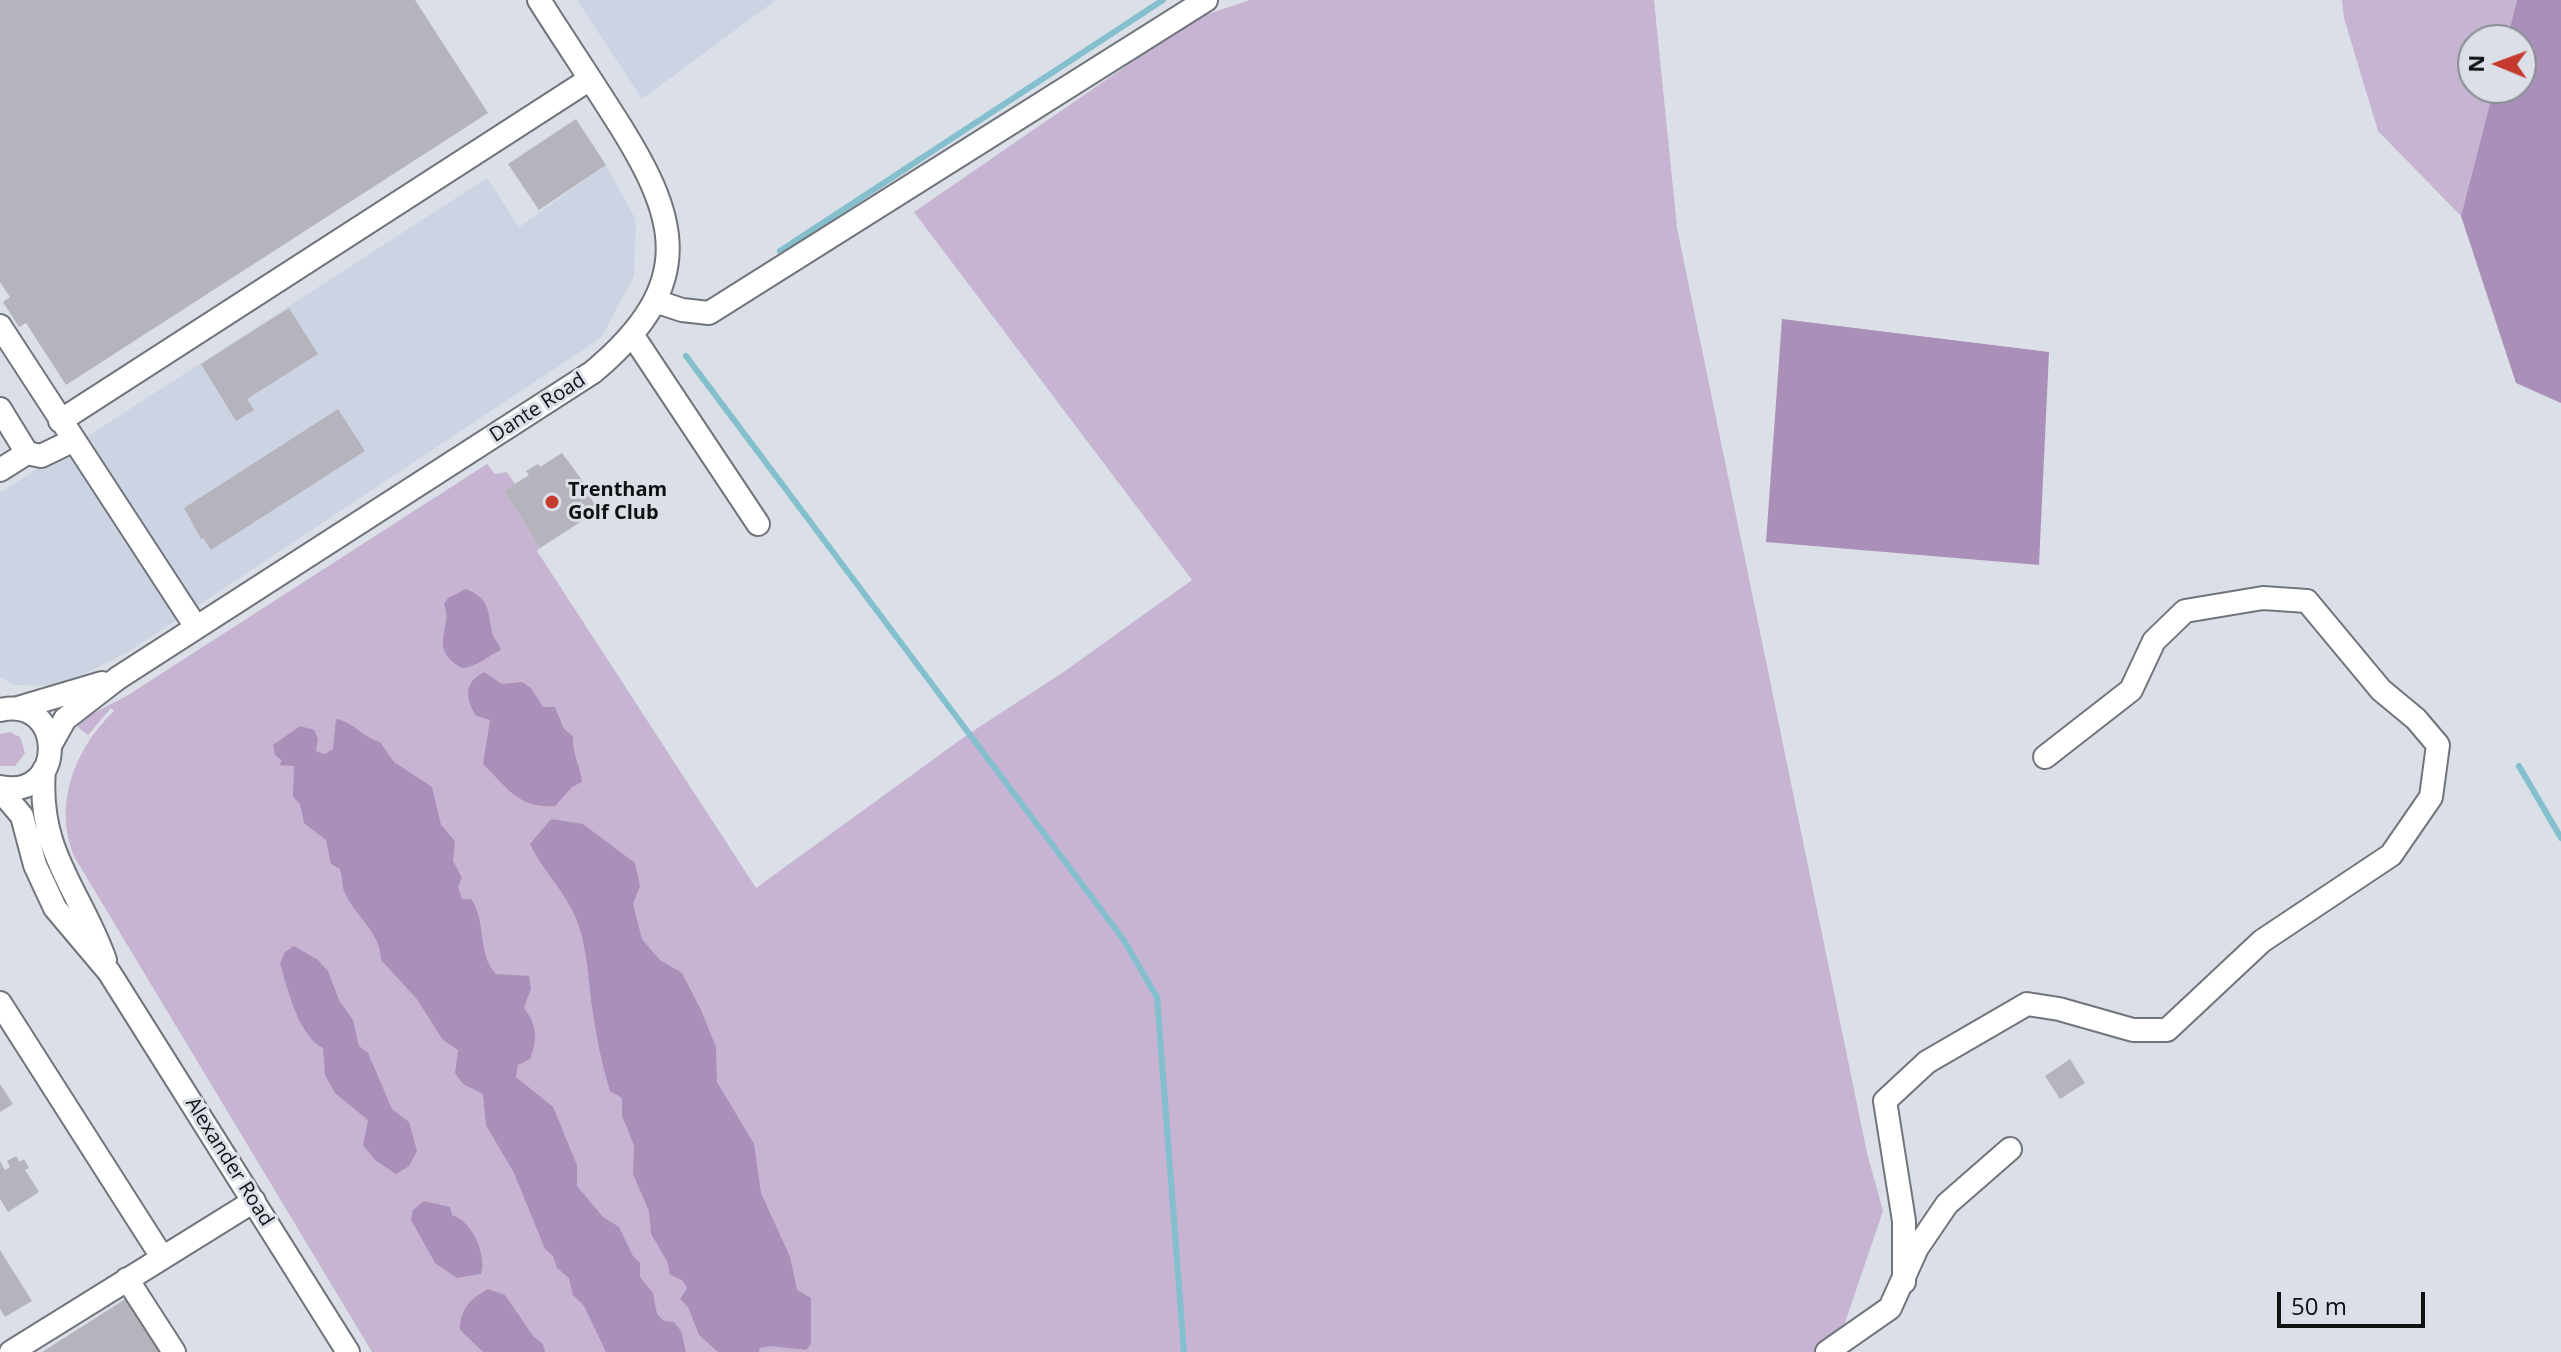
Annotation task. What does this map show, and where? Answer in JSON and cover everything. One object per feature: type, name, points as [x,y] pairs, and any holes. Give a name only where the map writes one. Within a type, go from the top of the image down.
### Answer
[{"type":"street","name":"Dante Road","points":[[118,678],[593,372],[633,336],[655,301],[666,261],[663,205],[644,164],[539,0]]},
{"type":"street","points":[[655,301],[709,313],[1206,0]]},
{"type":"street","points":[[60,421],[590,79]]},
{"type":"street","points":[[0,326],[72,441],[196,627]]},
{"type":"street","points":[[633,336],[758,524]]},
{"type":"street","points":[[0,409],[27,453]]},
{"type":"street","points":[[0,470],[27,453],[41,456],[72,441]]},
{"type":"street","points":[[1904,1282],[1904,1221],[1885,1101],[1927,1062],[2027,1004],[2059,1009],[2133,1030],[2167,1030],[2262,941],[2391,855],[2431,797],[2438,745],[2416,719],[2381,690],[2307,601],[2263,598],[2185,611],[2154,641],[2131,690],[2045,757]]},
{"type":"street","points":[[9,709],[118,678]]},
{"type":"street","points":[[51,744],[68,716],[118,678]]},
{"type":"street","points":[[9,709],[39,720],[51,744]]},
{"type":"street","name":"Alexander Road","points":[[51,744],[44,770],[45,813],[56,858],[109,972],[348,1352]]},
{"type":"street","name":"Alexander Road","points":[[0,789],[23,787],[44,770]]},
{"type":"street","name":"Alexander Road","points":[[0,789],[22,816],[35,865],[55,908],[109,972]]},
{"type":"street","points":[[0,1003],[162,1257]]},
{"type":"street","points":[[1827,1352],[1890,1308],[1917,1248],[1947,1204],[2010,1149]]},
{"type":"street","points":[[0,1331],[11,1352],[254,1201]]},
{"type":"street","points":[[127,1279],[174,1352]]},
{"type":"shaded area","points":[[577,0],[776,0],[642,99]]},
{"type":"shaded area","points":[[1250,0],[1654,0],[1677,228],[1867,1153],[1883,1211],[1835,1352],[372,1352],[75,858],[68,838],[66,818],[71,779],[88,742],[114,711],[111,708],[88,735],[78,727],[78,721],[125,697],[487,464],[495,474],[507,472],[515,484],[504,491],[540,548],[537,551],[756,888],[967,735],[1065,671],[1192,580],[914,212],[1196,18]]},
{"type":"shaded area","points":[[2342,0],[2517,0],[2511,24],[2457,24],[2457,104],[2490,104],[2461,216],[2378,131],[2344,18]]},
{"type":"shaded area","points":[[2517,0],[2561,0],[2561,403],[2516,383],[2461,216],[2490,104],[2537,104],[2537,24],[2511,24]]},
{"type":"shaded area","points":[[606,165],[636,220],[634,276],[601,338],[128,652],[60,686],[15,685],[0,677],[0,493],[487,178],[519,227]]},
{"type":"shaded area","points":[[1782,319],[2049,352],[2039,565],[1766,542]]},
{"type":"shaded area","points":[[466,589],[479,596],[486,606],[493,634],[501,650],[462,668],[445,653],[444,604],[448,598]]},
{"type":"shaded area","points":[[484,672],[502,684],[522,682],[531,688],[543,707],[555,707],[564,729],[573,736],[582,782],[572,787],[555,806],[522,800],[483,764],[490,720],[476,716],[468,691],[477,676]]},
{"type":"shaded area","points":[[336,719],[380,742],[394,762],[432,787],[441,825],[455,841],[453,861],[462,878],[458,887],[462,899],[471,899],[476,908],[490,966],[496,974],[529,976],[531,988],[524,1008],[534,1026],[534,1045],[530,1059],[518,1065],[516,1077],[553,1107],[577,1165],[577,1186],[603,1217],[619,1227],[633,1256],[640,1263],[640,1277],[653,1293],[657,1314],[664,1321],[674,1322],[681,1331],[686,1352],[606,1352],[584,1306],[573,1295],[569,1278],[557,1268],[553,1256],[545,1249],[514,1173],[486,1125],[483,1094],[463,1084],[455,1073],[458,1050],[443,1040],[416,998],[381,960],[376,940],[347,897],[340,869],[331,864],[326,840],[304,823],[300,804],[293,797],[294,766],[279,765],[282,761],[275,755],[273,745],[300,726],[314,730],[318,739],[316,751],[325,754],[333,749]]},
{"type":"shaded area","points":[[10,732],[20,737],[25,753],[15,766],[0,766],[0,734]]},
{"type":"shaded area","points":[[551,819],[583,824],[635,863],[640,886],[633,904],[642,939],[660,960],[682,973],[701,1010],[716,1047],[717,1082],[754,1144],[761,1193],[790,1257],[797,1290],[811,1298],[811,1344],[806,1350],[771,1346],[760,1348],[759,1352],[718,1352],[699,1335],[688,1307],[680,1299],[687,1288],[682,1280],[670,1275],[667,1261],[651,1234],[649,1211],[633,1174],[634,1145],[622,1116],[622,1098],[610,1091],[607,1081],[579,928],[570,906],[530,844]]},
{"type":"shaded area","points":[[294,946],[318,960],[328,971],[339,1000],[353,1020],[359,1046],[368,1053],[392,1109],[409,1122],[417,1151],[409,1166],[396,1174],[375,1160],[363,1145],[368,1120],[335,1093],[325,1075],[323,1048],[307,1034],[295,1011],[280,963],[285,952]]},
{"type":"shaded area","points":[[424,1201],[450,1207],[452,1215],[472,1231],[482,1258],[481,1274],[457,1278],[435,1263],[411,1220],[413,1210]]},
{"type":"shaded area","points":[[488,1289],[505,1295],[533,1336],[543,1344],[545,1352],[483,1352],[460,1330],[467,1305]]},
{"type":"building","points":[[0,0],[415,0],[488,113],[66,385],[26,323],[19,327],[3,302],[10,297],[0,282]]},
{"type":"building","points":[[576,119],[606,165],[539,210],[508,164]]},
{"type":"building","points":[[289,308],[318,354],[247,399],[254,410],[236,421],[201,364]]},
{"type":"building","points":[[338,409],[365,451],[211,550],[201,539],[184,508]]},
{"type":"building","name":"Trentham Golf Club","points":[[562,453],[590,491],[587,493],[599,510],[540,548],[504,491],[529,475],[526,471],[538,464],[540,467]]},
{"type":"building","points":[[2070,1059],[2085,1083],[2060,1099],[2045,1076]]},
{"type":"building","points":[[0,1084],[13,1104],[0,1112]]},
{"type":"building","points":[[16,1156],[20,1162],[24,1159],[29,1168],[25,1170],[39,1192],[8,1212],[0,1199],[0,1161],[5,1170],[10,1167],[7,1161]]},
{"type":"building","points":[[0,1250],[32,1301],[5,1317],[0,1309]]},
{"type":"building","points":[[127,1298],[160,1352],[42,1352]]},
{"type":"waterway","points":[[780,251],[1163,0]]},
{"type":"waterway","points":[[686,356],[1123,939],[1157,997],[1184,1352]]},
{"type":"waterway","points":[[2519,766],[2561,838]]},
{"type":"place","name":"Trentham Golf Club","points":[[552,502]]}]
